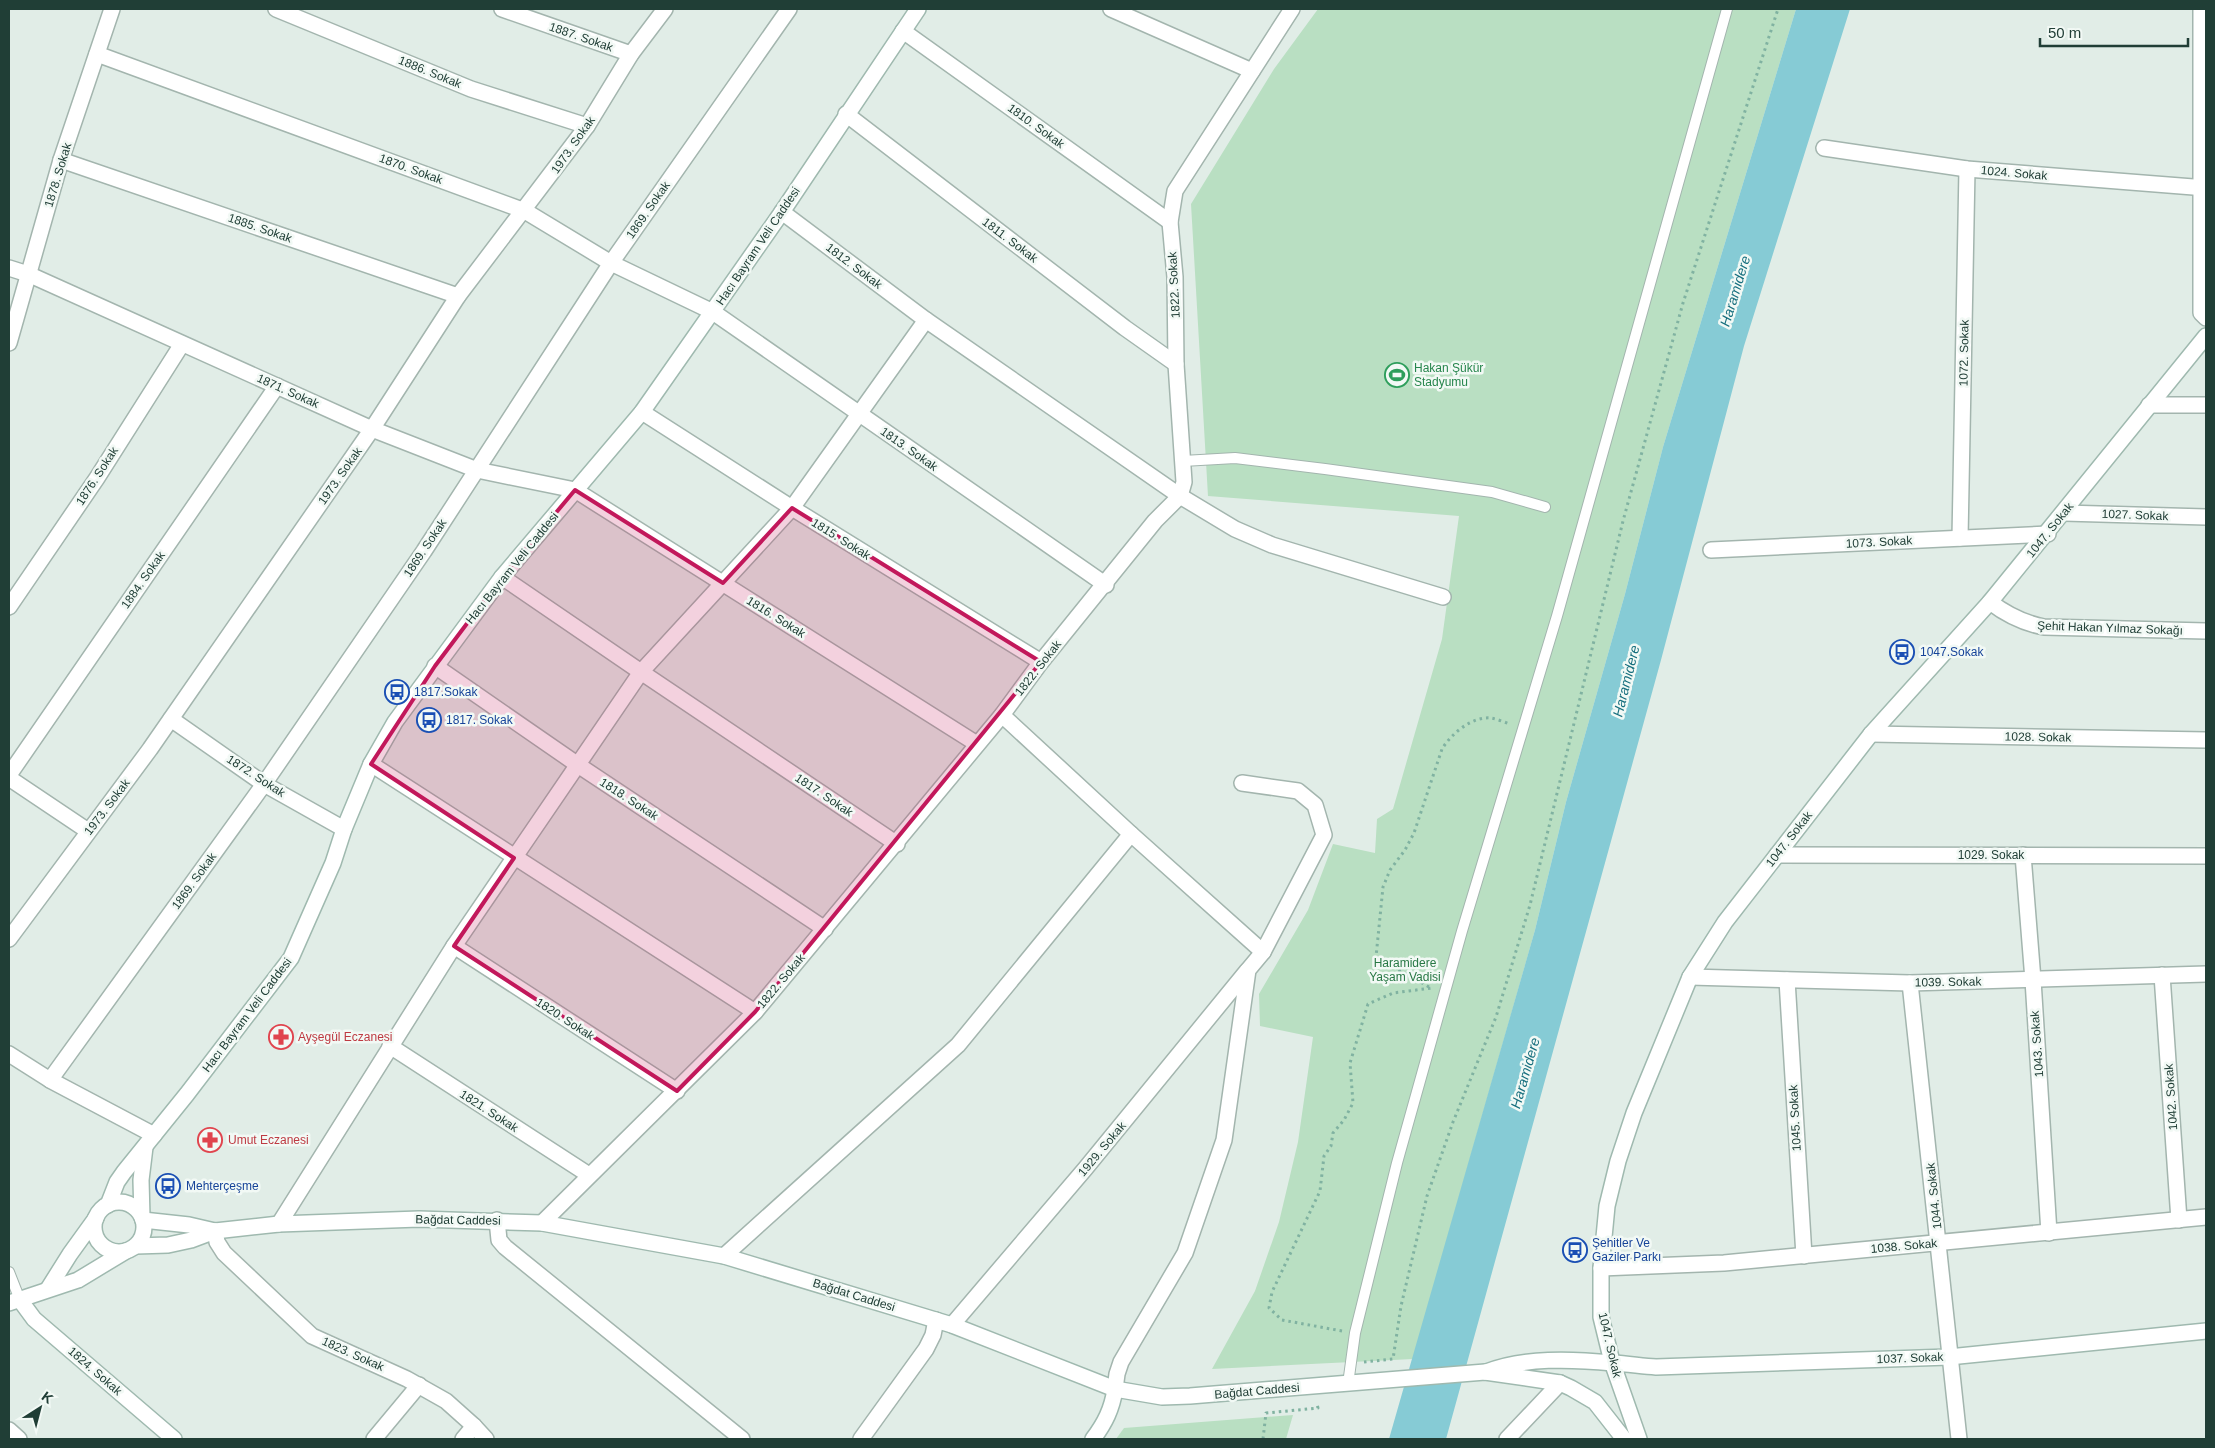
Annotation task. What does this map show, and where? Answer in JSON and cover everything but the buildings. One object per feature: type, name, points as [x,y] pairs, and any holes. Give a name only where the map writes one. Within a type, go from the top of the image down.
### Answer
[{"type":"street","name":"1878. Sokak","points":[[9,343],[61,160],[112,9]]},
{"type":"street","name":"1886. Sokak","points":[[276,9],[471,89],[587,126]]},
{"type":"street","name":"1887. Sokak","points":[[502,9],[631,54]]},
{"type":"street","name":"1973. Sokak","points":[[9,938],[171,719],[372,429],[458,296],[587,126],[631,54],[665,9]]},
{"type":"street","name":"1869. Sokak","points":[[50,1080],[264,784],[424,551],[611,263],[789,9]]},
{"type":"street","name":"Hacı Bayram Veli Caddesi","points":[[108,1205],[118,1182],[291,958],[333,863],[344,829],[371,764],[395,722],[502,577],[642,412],[782,212],[918,9]]},
{"type":"street","points":[[1111,9],[1252,70]]},
{"type":"street","name":"1822. Sokak","points":[[542,1223],[755,1012],[897,844],[1002,715],[1041,662],[1106,584],[1155,521],[1180,496],[1184,482],[1176,364],[1175,277],[1170,222],[1175,191],[1292,9]]},
{"type":"street","points":[[2201,9],[2204,73],[2201,313],[2206,318]]},
{"type":"street","name":"1810. Sokak","points":[[903,31],[1170,222]]},
{"type":"street","name":"1870. Sokak","points":[[97,54],[525,210],[611,263],[713,312]]},
{"type":"street","name":"1811. Sokak","points":[[846,114],[1125,328],[1176,364]]},
{"type":"street","name":"1024. Sokak","points":[[1824,148],[1967,169],[2204,188]]},
{"type":"street","name":"1885. Sokak","points":[[61,160],[458,296]]},
{"type":"street","name":"1072. Sokak","points":[[1960,538],[1967,169]]},
{"type":"street","name":"1812. Sokak","points":[[782,212],[926,320],[1180,496],[1235,529],[1272,545],[1443,597]]},
{"type":"street","name":"1871. Sokak","points":[[9,268],[28,274],[372,429],[477,470],[576,490]]},
{"type":"street","name":"1813. Sokak","points":[[713,312],[1106,584]]},
{"type":"street","points":[[279,1224],[454,946],[640,672],[792,508],[926,320]]},
{"type":"street","name":"1047. Sokak","points":[[1639,1439],[1612,1362],[1601,1317],[1601,1268],[1607,1206],[1618,1161],[1634,1113],[1690,977],[1725,922],[1871,734],[1990,602],[2048,534],[2149,405],[2206,336]]},
{"type":"street","name":"1876. Sokak","points":[[9,606],[97,478],[182,344]]},
{"type":"street","name":"1884. Sokak","points":[[9,776],[277,386]]},
{"type":"street","points":[[2149,405],[2206,405]]},
{"type":"street","name":"1815. Sokak","points":[[642,412],[792,508],[1041,662]]},
{"type":"street","name":"1816. Sokak","points":[[576,490],[977,744]]},
{"type":"street","name":"1027. Sokak","points":[[2064,513],[2206,517]]},
{"type":"street","name":"1073. Sokak","points":[[1711,550],[2048,534]]},
{"type":"street","name":"1817. Sokak","points":[[502,577],[897,844]]},
{"type":"street","name":"Şehit Hakan Yılmaz Sokağı","points":[[1990,602],[2007,615],[2026,623],[2044,627],[2206,631]]},
{"type":"street","name":"1818. Sokak","points":[[435,666],[578,765],[825,929]]},
{"type":"street","points":[[1002,715],[1263,952]]},
{"type":"street","name":"1872. Sokak","points":[[171,719],[264,784],[344,829]]},
{"type":"street","name":"1028. Sokak","points":[[1871,734],[2206,740]]},
{"type":"street","points":[[371,764],[755,1012]]},
{"type":"street","points":[[9,776],[88,831]]},
{"type":"street","name":"1929. Sokak","points":[[952,1325],[1086,1169],[1263,952],[1324,835],[1315,806],[1298,791],[1242,783]]},
{"type":"street","points":[[724,1256],[958,1045],[1131,834]]},
{"type":"street","name":"1029. Sokak","points":[[1776,855],[2206,856]]},
{"type":"street","name":"1043. Sokak","points":[[2023,855],[2049,1233]]},
{"type":"street","name":"1820. Sokak","points":[[454,946],[677,1091]]},
{"type":"street","points":[[1093,1439],[1106,1421],[1112,1405],[1121,1362],[1185,1253],[1224,1140],[1248,970]]},
{"type":"street","name":"1042. Sokak","points":[[2162,974],[2179,1220]]},
{"type":"street","name":"1039. Sokak","points":[[1690,977],[1910,983],[2206,974]]},
{"type":"street","name":"1045. Sokak","points":[[1787,980],[1804,1256]]},
{"type":"street","name":"1044. Sokak","points":[[1910,983],[1959,1439]]},
{"type":"street","name":"1821. Sokak","points":[[390,1046],[589,1175]]},
{"type":"street","points":[[9,1054],[149,1141],[141,1180],[143,1235],[131,1249],[88,1276],[14,1301]]},
{"type":"street","points":[[48,1289],[97,1216],[108,1205],[115,1202],[131,1205],[143,1218]]},
{"type":"street","points":[[97,1216],[95,1232],[98,1240],[110,1250],[131,1249]]},
{"type":"street","name":"1038. Sokak","points":[[1601,1268],[1724,1263],[2206,1217]]},
{"type":"street","name":"Bağdat Caddesi","points":[[143,1218],[215,1231]]},
{"type":"street","name":"Bağdat Caddesi","points":[[131,1249],[168,1245],[191,1240],[215,1231],[279,1224],[419,1220],[497,1220],[542,1223],[724,1256],[952,1325],[1115,1389],[1172,1397],[1485,1372]]},
{"type":"street","points":[[497,1220],[499,1240],[505,1247],[742,1439]]},
{"type":"street","name":"1823. Sokak","points":[[215,1231],[217,1242],[224,1252],[312,1336],[419,1385],[446,1401],[486,1439]]},
{"type":"street","name":"1824. Sokak","points":[[14,1301],[174,1439]]},
{"type":"street","points":[[862,1439],[926,1349],[933,1335],[936,1320]]},
{"type":"street","name":"1037. Sokak","points":[[1485,1372],[1506,1364],[1521,1363],[1612,1362],[1656,1367],[1949,1357],[2206,1331]]},
{"type":"street","points":[[1485,1372],[1560,1383],[1580,1392],[1595,1402],[1624,1439]]},
{"type":"street","points":[[1507,1439],[1560,1383]]},
{"type":"street","points":[[374,1439],[419,1385]]},
{"type":"street","points":[[463,1439],[474,1426]]},
{"type":"street","points":[[9,1430],[19,1439]]},
{"type":"lane","points":[[1348,1384],[1355,1333],[1396,1163],[1444,993],[1560,606],[1726,9]]},
{"type":"lane","points":[[1183,461],[1236,458],[1326,469],[1492,492],[1545,507]]},
{"type":"lane","points":[[9,1272],[14,1301]]},
{"type":"path","points":[[1350,1364],[1392,1359],[1401,1306],[1427,1196],[1453,1122],[1496,1017],[1527,914],[1623,521],[1683,303],[1778,9]]},
{"type":"path","points":[[1444,993],[1376,957],[1383,887],[1390,870],[1405,850],[1414,833],[1442,749],[1449,737],[1476,720],[1490,718],[1524,728]]},
{"type":"path","points":[[1355,1333],[1282,1320],[1269,1308],[1272,1292],[1320,1190],[1324,1156],[1331,1146],[1332,1133],[1344,1120],[1352,1103],[1350,1063],[1368,1004],[1393,993],[1430,987]]},
{"type":"path","points":[[1263,1439],[1266,1413],[1318,1408],[1317,1404]]},
{"type":"highlighted area","points":[[575,490],[723,583],[792,508],[1041,662],[755,1012],[677,1091],[454,946],[514,858],[371,764],[435,666],[502,577]]},
{"type":"green space","name":"Haramidere Yaşam Vadisi","points":[[1318,9],[1796,9],[1663,447],[1625,594],[1566,802],[1535,930],[1413,1359],[1212,1369],[1255,1291],[1279,1222],[1298,1142],[1313,1037],[1260,1026],[1259,994],[1308,910],[1333,844],[1375,853],[1377,819],[1393,809],[1442,639],[1459,516],[1208,496],[1191,204],[1274,69]]},
{"type":"green space","points":[[1293,1415],[1286,1439],[1116,1439],[1124,1428]]},
{"type":"water","name":"Haramidere","points":[[1796,9],[1850,9],[1744,346],[1661,660],[1446,1439],[1389,1439],[1535,930],[1566,802],[1625,594],[1663,447]]},
{"type":"place","name":"Hakan Şükür Stadyumu","points":[[1397,375]]},
{"type":"place","name":"1047.Sokak","points":[[1902,652]]},
{"type":"place","name":"1817.Sokak","points":[[397,692]]},
{"type":"place","name":"1817. Sokak","points":[[429,720]]},
{"type":"place","name":"Ayşegül Eczanesi","points":[[281,1037]]},
{"type":"place","name":"Umut Eczanesi","points":[[210,1140]]},
{"type":"place","name":"Mehterçeşme","points":[[168,1186]]},
{"type":"place","name":"Şehitler Ve Gaziler Parkı","points":[[1575,1250]]}]
